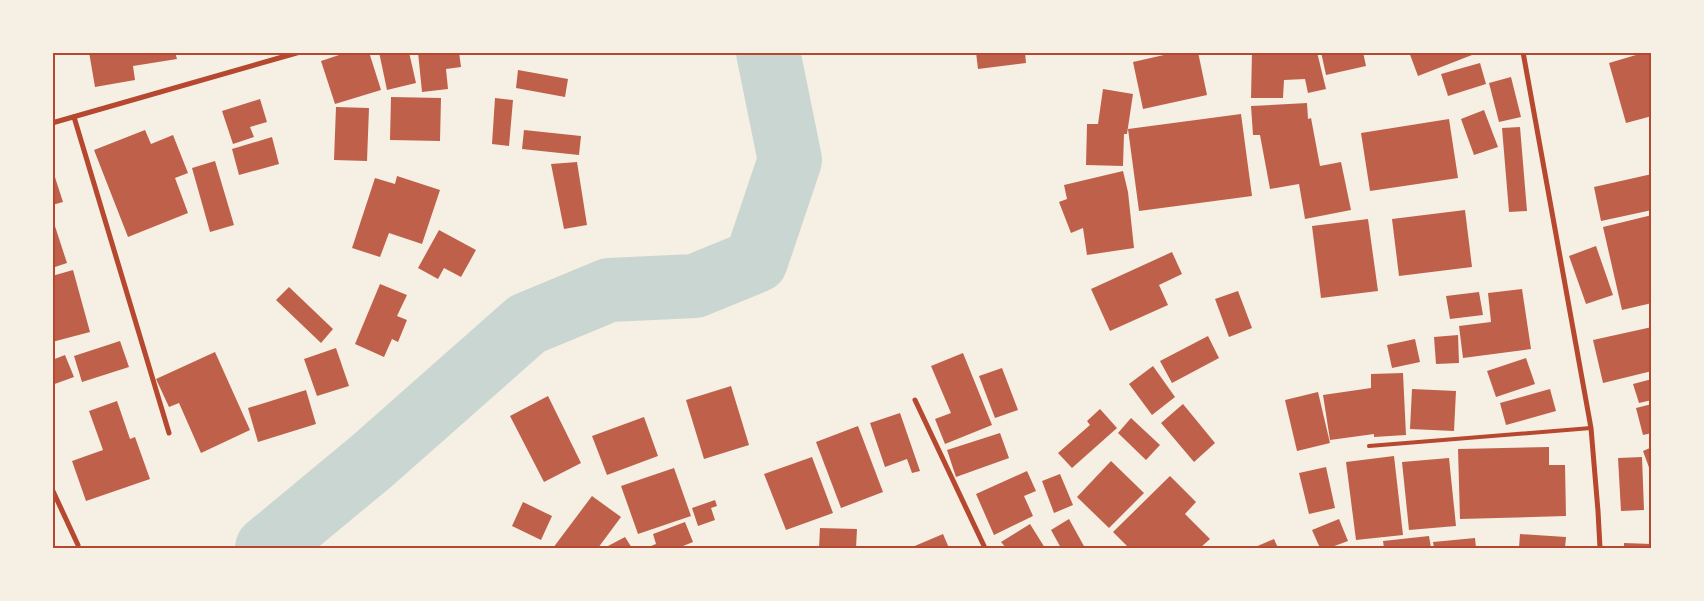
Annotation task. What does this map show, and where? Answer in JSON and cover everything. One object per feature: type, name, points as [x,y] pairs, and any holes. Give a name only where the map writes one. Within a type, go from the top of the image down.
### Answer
[{"type":"street","points":[[52,123],[300,52]]},
{"type":"street","points":[[1523,52],[1591,428],[1600,548]]},
{"type":"street","points":[[74,117],[169,433]]},
{"type":"street","points":[[915,400],[985,548]]},
{"type":"street","points":[[52,489],[78,545]]},
{"type":"lane","points":[[1369,446],[1591,428]]},
{"type":"building","points":[[89,52],[175,52],[177,59],[133,66],[135,80],[95,87]]},
{"type":"building","points":[[348,52],[369,52],[381,90],[335,104],[321,61]]},
{"type":"building","points":[[379,52],[409,52],[416,83],[387,90]]},
{"type":"building","points":[[418,52],[459,52],[461,67],[446,69],[448,89],[422,92]]},
{"type":"building","points":[[976,52],[1025,52],[1026,63],[978,69]]},
{"type":"building","points":[[1177,52],[1198,52],[1207,95],[1143,109],[1133,62]]},
{"type":"building","points":[[1252,52],[1284,52],[1284,54],[1317,52],[1326,89],[1308,93],[1305,79],[1284,80],[1283,98],[1251,98]]},
{"type":"building","points":[[1321,52],[1363,52],[1366,66],[1326,75]]},
{"type":"building","points":[[1409,52],[1471,52],[1472,55],[1418,76]]},
{"type":"building","points":[[1652,52],[1652,116],[1626,123],[1609,63]]},
{"type":"building","points":[[1480,63],[1486,84],[1448,96],[1441,74]]},
{"type":"building","points":[[518,70],[568,79],[565,97],[516,88]]},
{"type":"building","points":[[1511,77],[1521,117],[1499,122],[1489,83]]},
{"type":"building","points":[[1103,89],[1133,94],[1127,134],[1124,134],[1123,166],[1086,165],[1087,124],[1098,124]]},
{"type":"building","points":[[391,97],[441,98],[440,141],[390,140]]},
{"type":"building","points":[[495,98],[513,100],[509,146],[492,144]]},
{"type":"building","points":[[260,99],[267,122],[250,127],[254,137],[233,144],[222,111]]},
{"type":"building","points":[[1307,103],[1308,119],[1311,118],[1320,166],[1341,162],[1351,210],[1305,219],[1299,184],[1270,189],[1260,135],[1253,135],[1251,106]]},
{"type":"building","points":[[336,107],[369,108],[367,161],[334,160]]},
{"type":"building","points":[[1484,110],[1498,147],[1474,155],[1461,119]]},
{"type":"building","points":[[1241,114],[1252,196],[1139,211],[1128,129]]},
{"type":"building","points":[[1449,119],[1458,178],[1370,191],[1361,133]]},
{"type":"building","points":[[1520,127],[1527,211],[1509,212],[1502,128]]},
{"type":"building","points":[[145,130],[151,144],[173,135],[188,173],[175,178],[188,213],[128,237],[94,150]]},
{"type":"building","points":[[524,130],[581,136],[579,155],[522,149]]},
{"type":"building","points":[[272,137],[279,164],[239,175],[232,149]]},
{"type":"building","points":[[215,161],[234,225],[210,232],[192,168]]},
{"type":"building","points":[[577,162],[587,225],[564,229],[551,164]]},
{"type":"building","points":[[52,168],[63,202],[52,205]]},
{"type":"building","points":[[1123,171],[1128,192],[1134,248],[1087,255],[1083,228],[1071,233],[1059,202],[1067,199],[1064,185]]},
{"type":"building","points":[[1652,174],[1652,210],[1601,221],[1594,187]]},
{"type":"building","points":[[397,176],[440,190],[422,244],[389,233],[380,257],[352,248],[375,178],[395,184]]},
{"type":"building","points":[[1465,210],[1472,267],[1399,276],[1392,219]]},
{"type":"building","points":[[1652,215],[1652,303],[1622,310],[1603,227]]},
{"type":"building","points":[[52,217],[67,263],[52,268]]},
{"type":"building","points":[[1368,219],[1378,291],[1321,298],[1312,226]]},
{"type":"building","points":[[439,230],[476,250],[461,277],[444,268],[438,279],[418,268]]},
{"type":"building","points":[[1596,246],[1613,295],[1586,304],[1569,256]]},
{"type":"building","points":[[1172,252],[1182,274],[1159,285],[1168,305],[1110,331],[1091,289]]},
{"type":"building","points":[[73,270],[90,332],[52,342],[52,276]]},
{"type":"building","points":[[380,284],[407,295],[397,316],[407,320],[398,342],[392,339],[384,357],[355,344]]},
{"type":"building","points":[[289,287],[333,329],[321,343],[276,300]]},
{"type":"building","points":[[1522,289],[1531,349],[1463,358],[1459,326],[1491,322],[1488,293]]},
{"type":"building","points":[[1238,291],[1252,328],[1229,337],[1215,299]]},
{"type":"building","points":[[1479,292],[1483,315],[1450,319],[1446,296]]},
{"type":"building","points":[[1652,327],[1652,371],[1603,383],[1593,340]]},
{"type":"building","points":[[1458,335],[1459,363],[1436,364],[1434,337]]},
{"type":"building","points":[[1208,336],[1219,358],[1172,383],[1160,361]]},
{"type":"building","points":[[1415,339],[1420,362],[1392,368],[1387,345]]},
{"type":"building","points":[[120,341],[129,367],[82,382],[74,356]]},
{"type":"building","points":[[336,348],[349,386],[317,396],[304,359]]},
{"type":"building","points":[[215,352],[250,430],[201,453],[179,403],[169,407],[156,379]]},
{"type":"building","points":[[963,353],[992,425],[945,444],[935,419],[951,413],[931,366]]},
{"type":"building","points":[[65,355],[74,377],[52,385],[52,360]]},
{"type":"building","points":[[1526,358],[1535,384],[1496,397],[1487,371]]},
{"type":"building","points":[[1153,366],[1175,397],[1152,415],[1129,384]]},
{"type":"building","points":[[1002,368],[1018,410],[995,418],[979,376]]},
{"type":"building","points":[[1403,373],[1406,435],[1374,437],[1374,434],[1330,440],[1323,395],[1371,388],[1371,374]]},
{"type":"building","points":[[1652,379],[1652,400],[1639,403],[1633,384]]},
{"type":"building","points":[[731,386],[749,445],[704,459],[686,400]]},
{"type":"building","points":[[1412,389],[1456,391],[1454,431],[1410,429]]},
{"type":"building","points":[[1550,389],[1556,411],[1506,425],[1500,403]]},
{"type":"building","points":[[306,390],[316,424],[258,442],[248,408]]},
{"type":"building","points":[[1318,392],[1330,443],[1297,451],[1285,400]]},
{"type":"building","points":[[548,396],[581,463],[544,482],[510,416]]},
{"type":"building","points":[[117,401],[130,439],[135,437],[150,479],[86,501],[72,461],[103,450],[89,411]]},
{"type":"building","points":[[1183,404],[1215,443],[1194,462],[1161,423]]},
{"type":"building","points":[[1652,404],[1652,433],[1643,435],[1636,408]]},
{"type":"building","points":[[1100,409],[1117,428],[1072,468],[1058,453],[1090,425],[1087,421]]},
{"type":"building","points":[[900,413],[920,471],[912,473],[907,459],[885,467],[870,423]]},
{"type":"building","points":[[644,417],[658,456],[607,475],[592,436]]},
{"type":"building","points":[[1131,418],[1160,445],[1146,460],[1118,433]]},
{"type":"building","points":[[858,426],[883,492],[841,508],[816,442]]},
{"type":"building","points":[[1000,433],[1009,458],[956,477],[947,450]]},
{"type":"building","points":[[1549,447],[1549,465],[1565,465],[1566,516],[1460,519],[1458,449]]},
{"type":"building","points":[[1652,447],[1652,473],[1651,473],[1643,451]]},
{"type":"building","points":[[1394,456],[1403,535],[1356,540],[1346,462]]},
{"type":"building","points":[[812,457],[833,513],[786,530],[764,474]]},
{"type":"building","points":[[1642,457],[1644,510],[1621,511],[1618,458]]},
{"type":"building","points":[[1449,458],[1456,526],[1409,530],[1402,462]]},
{"type":"building","points":[[1111,461],[1144,493],[1109,528],[1077,497]]},
{"type":"building","points":[[1326,467],[1335,508],[1309,514],[1299,473]]},
{"type":"building","points":[[674,468],[691,516],[638,534],[621,486]]},
{"type":"building","points":[[1027,471],[1036,491],[1024,496],[1033,516],[994,535],[976,494]]},
{"type":"building","points":[[1060,474],[1073,505],[1054,513],[1042,481]]},
{"type":"building","points":[[1170,476],[1196,502],[1185,514],[1210,539],[1200,548],[1129,548],[1113,532]]},
{"type":"building","points":[[592,496],[621,517],[598,548],[553,548]]},
{"type":"building","points":[[715,500],[717,506],[711,508],[715,520],[698,526],[692,508]]},
{"type":"building","points":[[523,502],[552,516],[541,540],[512,526]]},
{"type":"building","points":[[1069,519],[1085,548],[1061,548],[1051,530]]},
{"type":"building","points":[[1339,519],[1348,541],[1329,548],[1320,548],[1312,530]]},
{"type":"building","points":[[685,522],[693,542],[678,548],[652,548],[651,546],[656,544],[653,534]]},
{"type":"building","points":[[1030,524],[1045,548],[1006,548],[1001,542]]},
{"type":"building","points":[[820,528],[857,529],[856,548],[819,548]]},
{"type":"building","points":[[943,534],[949,548],[910,548]]},
{"type":"building","points":[[1520,534],[1566,537],[1565,548],[1519,548]]},
{"type":"building","points":[[1429,536],[1431,548],[1384,548],[1383,541]]},
{"type":"building","points":[[625,537],[632,548],[609,548],[608,546]]},
{"type":"building","points":[[1475,538],[1476,548],[1434,548],[1433,542]]},
{"type":"building","points":[[1274,539],[1278,548],[1253,548]]},
{"type":"building","points":[[1624,543],[1652,544],[1652,548],[1624,548]]},
{"type":"waterway","points":[[267,548],[372,461],[527,324],[609,290],[695,286],[756,261],[790,160],[768,52]]}]
